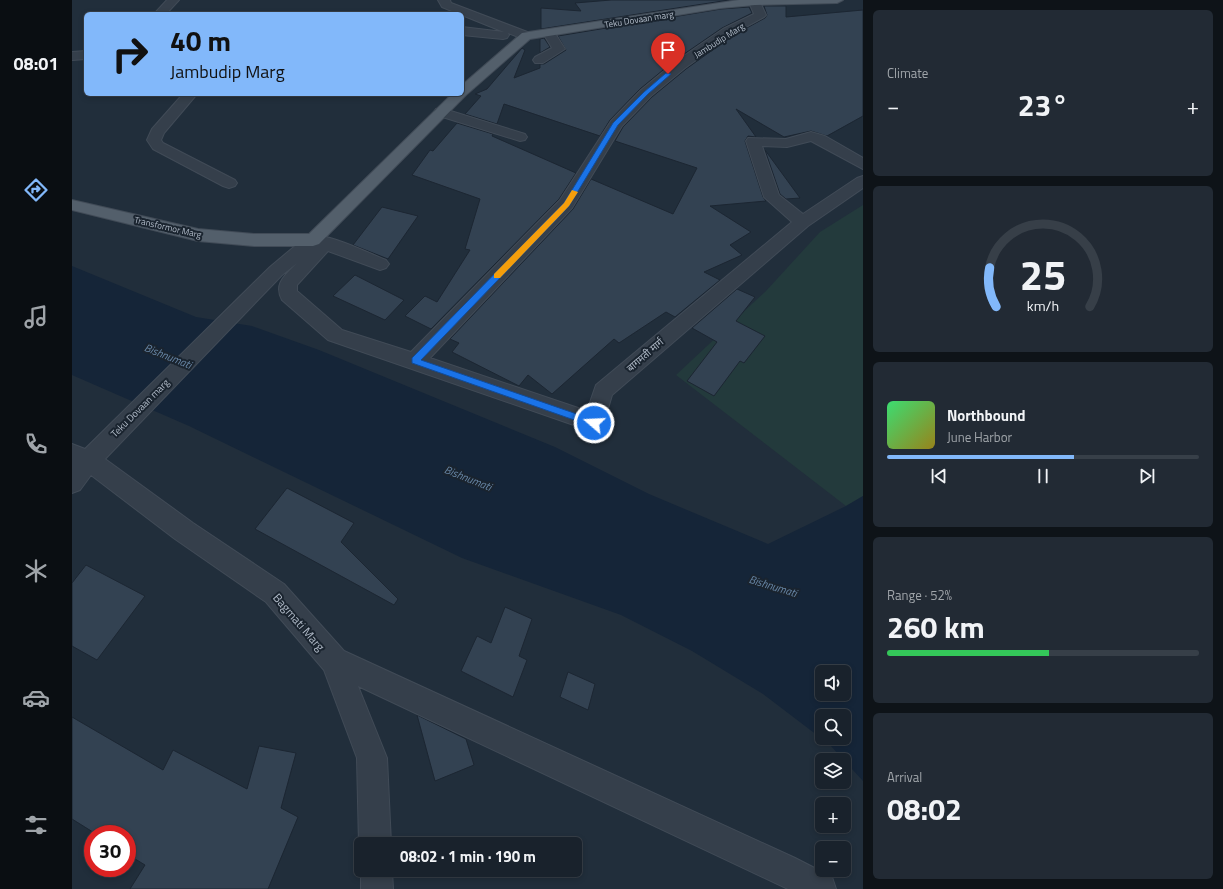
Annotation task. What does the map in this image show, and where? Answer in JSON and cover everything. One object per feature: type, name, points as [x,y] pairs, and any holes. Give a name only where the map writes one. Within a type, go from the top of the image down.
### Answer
[{"type":"main road","name":"Teku Dovaan marg","points":[[526,36],[754,1],[807,2],[837,0]]},
{"type":"main road","points":[[464,90],[526,36]]},
{"type":"main road","points":[[319,241],[458,96]]},
{"type":"main road","name":"Transformor Marg","points":[[72,205],[198,235],[254,240],[319,241]]},
{"type":"street","points":[[162,12],[173,0]]},
{"type":"street","points":[[444,0],[446,5],[526,36]]},
{"type":"street","name":"Jambudip Marg","points":[[415,361],[566,204],[616,124],[646,93],[680,65],[727,32],[760,16],[754,1]]},
{"type":"street","points":[[464,32],[526,36]]},
{"type":"street","points":[[539,60],[559,49],[549,33]]},
{"type":"street","points":[[72,56],[84,55]]},
{"type":"street","points":[[188,96],[156,132],[154,140],[158,146],[229,183]]},
{"type":"street","points":[[441,112],[520,137]]},
{"type":"street","points":[[802,222],[772,196],[753,141],[787,143],[810,136],[820,139],[863,164]]},
{"type":"street","name":"बागमती मार्ग","points":[[415,361],[594,423],[603,391],[802,222],[863,181]]},
{"type":"street","points":[[380,264],[319,241],[289,283],[287,290],[289,295],[335,335],[415,361]]},
{"type":"street","name":"Teku Dovaan marg","points":[[80,457],[276,271],[319,241]]},
{"type":"street","points":[[72,483],[80,457]]},
{"type":"street","name":"Bagmati Marg","points":[[80,457],[184,531],[275,593],[334,662],[372,758],[375,837]]},
{"type":"street","points":[[334,662],[784,869],[820,889]]},
{"type":"street","points":[[376,877],[377,889]]},
{"type":"green space","points":[[863,205],[863,496],[846,506],[676,375],[766,291],[820,232]]},
{"type":"water","name":"Bishnumati","points":[[72,266],[196,317],[252,326],[319,350],[555,447],[649,494],[768,544],[846,506],[863,496],[863,781],[851,768],[851,753],[837,753],[830,745],[851,745],[851,709],[815,709],[815,734],[763,694],[692,651],[621,615],[462,558],[189,426],[72,375]]},
{"type":"building","points":[[611,0],[729,0],[541,29],[541,8],[581,11],[575,3]]},
{"type":"building","points":[[764,6],[786,6],[786,17],[863,10],[863,116],[827,136],[811,131],[784,137],[736,109],[756,137],[748,136],[745,141],[763,197],[766,201],[710,206],[751,232],[730,245],[742,255],[704,272],[720,280],[675,317],[666,312],[619,343],[614,339],[552,394],[528,375],[519,386],[452,352],[459,343],[450,339],[573,209],[591,179],[673,214],[697,168],[615,141],[623,127],[652,97],[686,69],[732,36],[765,18],[767,15]]},
{"type":"building","points":[[749,7],[752,13],[722,28],[674,61],[640,89],[610,120],[600,136],[504,104],[497,124],[465,114],[481,96],[475,94],[487,89],[522,48],[525,50],[514,78],[540,68],[540,64],[544,64],[566,50],[558,36],[721,9]]},
{"type":"building","points":[[544,38],[550,47],[540,53],[540,39]]},
{"type":"building","points":[[457,123],[493,134],[492,136],[576,173],[559,199],[431,329],[405,316],[425,296],[437,302],[470,250],[465,249],[480,199],[412,175],[430,150],[433,151]]},
{"type":"building","points":[[765,150],[800,198],[786,199],[780,194]]},
{"type":"building","points":[[382,207],[418,216],[388,259],[353,245]]},
{"type":"building","points":[[355,275],[404,300],[385,320],[333,296]]},
{"type":"building","points":[[737,289],[755,297],[736,321],[765,336],[744,363],[740,361],[714,396],[687,381],[717,342],[692,328]]},
{"type":"building","points":[[287,488],[354,523],[341,542],[398,599],[394,605],[255,529]]},
{"type":"building","points":[[86,565],[145,596],[97,660],[72,646],[72,583]]},
{"type":"building","points":[[505,607],[532,619],[519,656],[527,660],[513,697],[461,671],[477,636],[491,643]]},
{"type":"building","points":[[568,672],[595,684],[588,710],[560,697]]},
{"type":"building","points":[[417,715],[466,739],[474,765],[435,781]]},
{"type":"building","points":[[72,717],[163,770],[173,750],[247,789],[259,746],[296,753],[281,808],[298,817],[268,889],[130,889],[145,865],[136,860],[136,825],[84,825],[84,826],[72,819]]},
{"type":"slow traffic","points":[[497,276],[566,204],[574,192]]},
{"type":"route","points":[[594,423],[415,361],[566,204],[616,124],[646,93],[668,74]]}]
